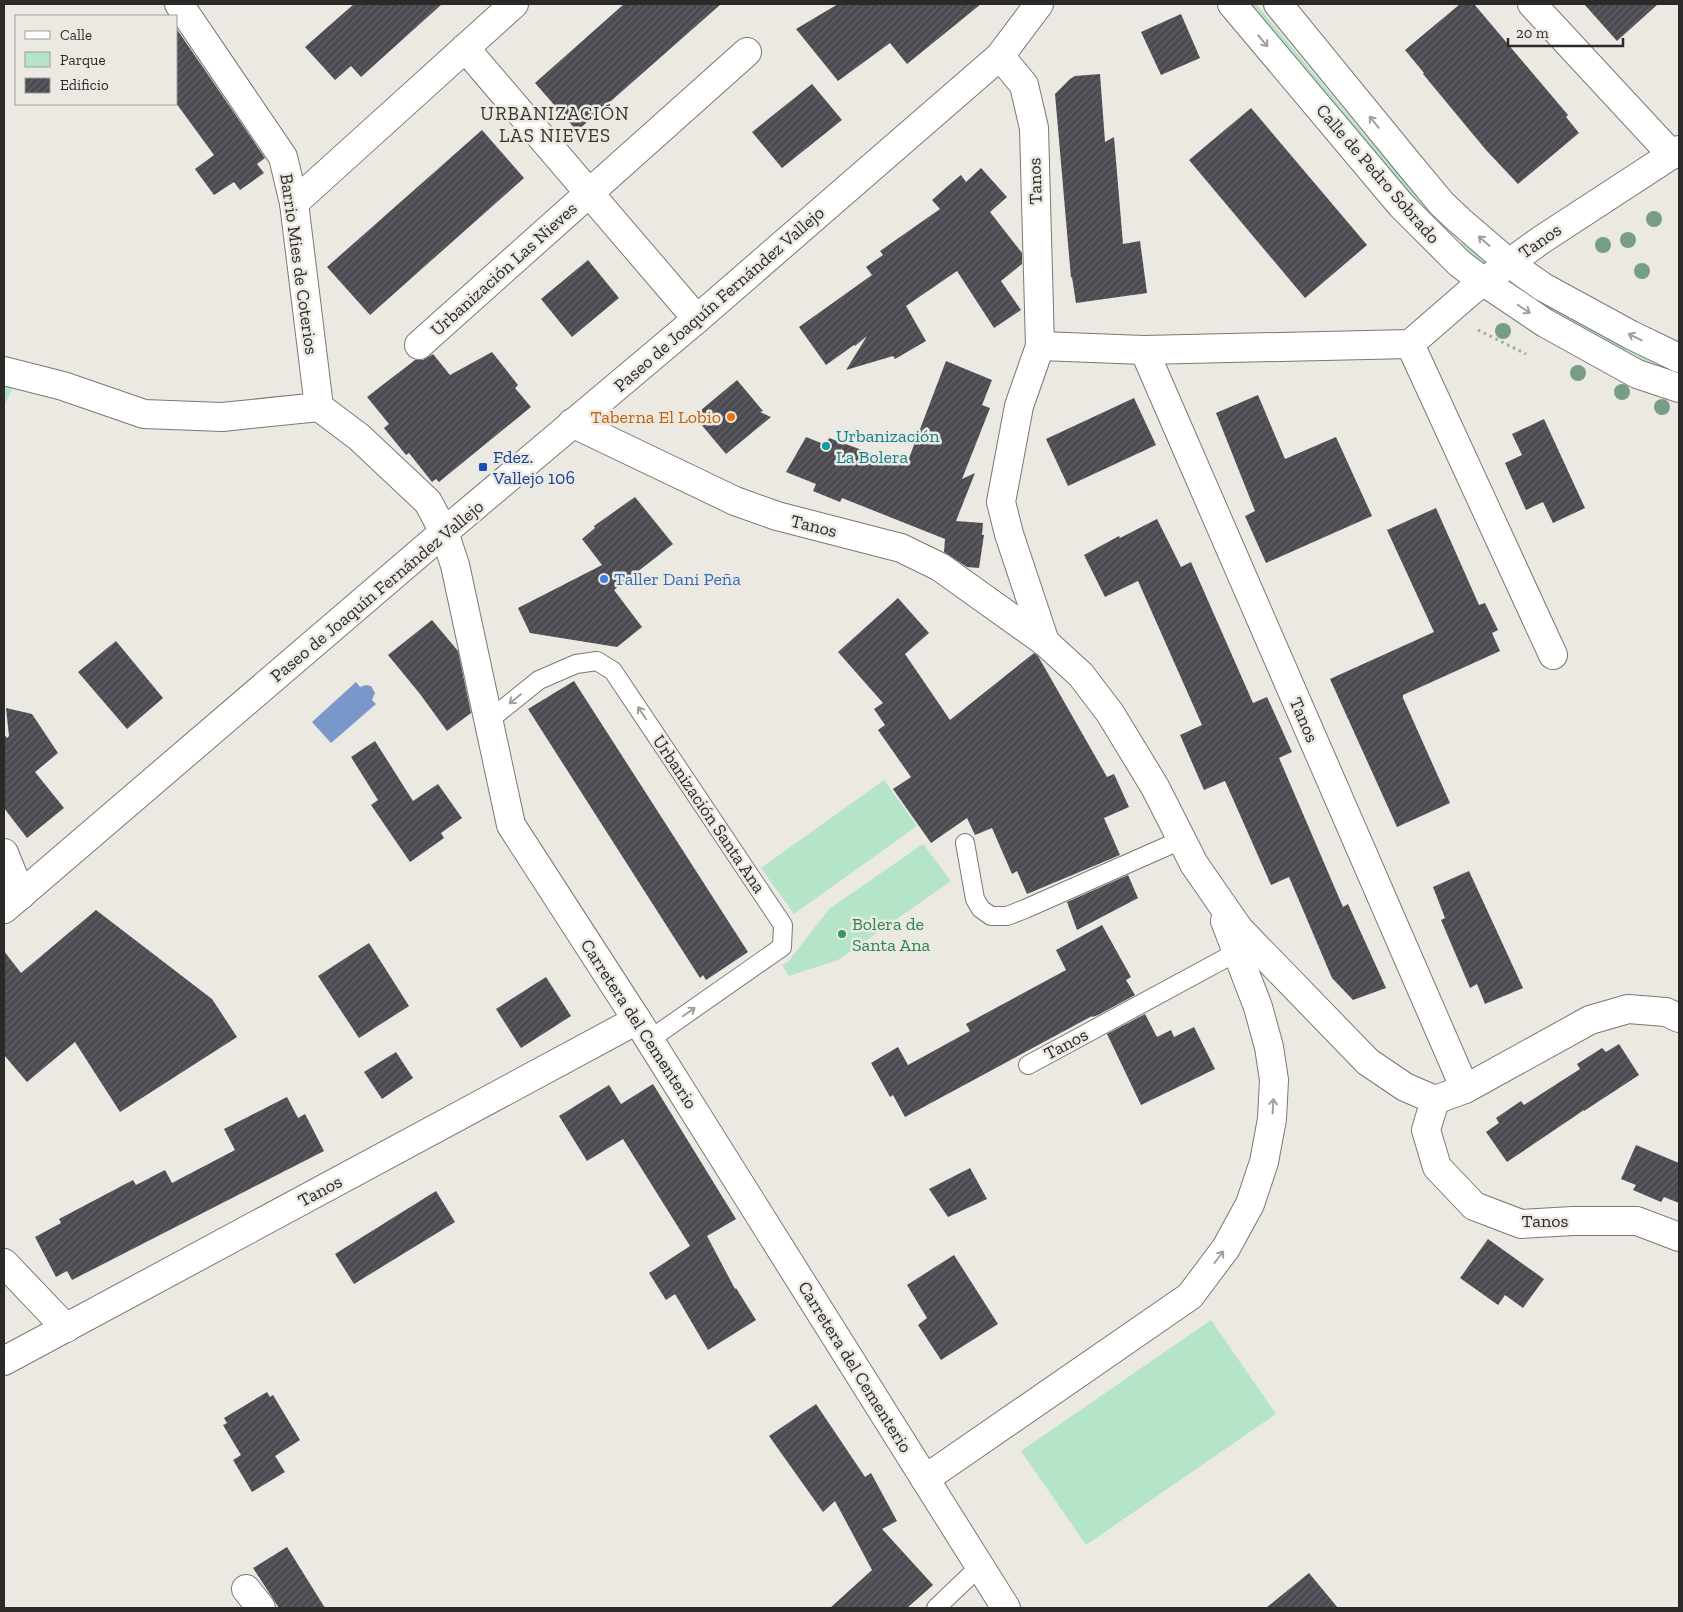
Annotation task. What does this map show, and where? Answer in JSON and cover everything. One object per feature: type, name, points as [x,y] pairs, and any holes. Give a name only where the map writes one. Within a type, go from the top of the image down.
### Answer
[{"type":"street","name":"Barrio Mies de Coterios","points":[[178,4],[283,157],[294,203],[319,407]]},
{"type":"street","points":[[294,203],[514,4]]},
{"type":"street","name":"Paseo de Joaquín Fernández Vallejo","points":[[13,902],[444,532],[697,319],[1000,56],[1040,4]]},
{"type":"street","name":"Calle de Pedro Sobrado","points":[[1232,4],[1401,206],[1459,263],[1545,323],[1636,374],[1679,388]]},
{"type":"street","name":"Calle de Pedro Sobrado","points":[[1278,4],[1442,204],[1509,263],[1543,287],[1631,335],[1679,358]]},
{"type":"street","points":[[1532,4],[1676,153]]},
{"type":"street","name":"Urbanización Las Nieves","points":[[465,48],[697,319]]},
{"type":"street","name":"Urbanización Las Nieves","points":[[419,345],[747,52]]},
{"type":"street","name":"Tanos","points":[[1000,56],[1024,85],[1034,128],[1040,346],[1019,406],[1001,502],[1009,534],[1045,642]]},
{"type":"street","name":"Tanos","points":[[1410,344],[1484,282],[1540,240],[1676,153]]},
{"type":"street","points":[[1040,346],[1144,350],[1410,344],[1553,655]]},
{"type":"street","name":"Tanos","points":[[1144,350],[1464,1089]]},
{"type":"street","points":[[4,371],[63,386],[144,414],[222,417],[319,407],[359,437],[428,502],[444,532]]},
{"type":"street","name":"Tanos","points":[[572,424],[735,501],[777,516],[901,548],[940,567],[1045,642],[1080,675],[1110,713],[1155,787],[1194,864],[1239,929],[1368,1062],[1405,1088],[1434,1100],[1426,1130],[1437,1167],[1474,1206],[1521,1224],[1572,1221],[1637,1221],[1679,1237]]},
{"type":"street","name":"Carretera del Cementerio","points":[[444,532],[457,574],[511,825],[643,1030],[1006,1608]]},
{"type":"street","name":"Paseo de Joaquín Fernández Vallejo","points":[[4,853],[13,902]]},
{"type":"street","points":[[925,1479],[1190,1296],[1226,1248],[1250,1204],[1264,1162],[1272,1119],[1274,1080],[1269,1047],[1258,1007],[1215,896]]},
{"type":"street","points":[[1434,1100],[1464,1089],[1590,1020],[1628,1009],[1666,1012],[1679,1018]]},
{"type":"street","name":"Tanos","points":[[4,1361],[643,1030]]},
{"type":"street","points":[[4,1263],[66,1328]]},
{"type":"lane","name":"Urbanización Santa Ana","points":[[488,721],[539,680],[576,664],[597,661],[613,671],[783,924],[782,947],[643,1030]]},
{"type":"lane","points":[[965,843],[975,899],[982,909],[991,916],[1007,916],[1181,840]]},
{"type":"lane","name":"Tanos","points":[[1028,1065],[1237,952]]},
{"type":"lane","points":[[936,1608],[980,1566]]},
{"type":"green space","points":[[1248,4],[1256,4],[1364,134],[1438,217],[1433,222]]},
{"type":"green space","points":[[1464,241],[1540,300],[1605,337],[1679,370],[1679,377],[1601,341],[1501,280],[1459,245]]},
{"type":"green space","points":[[4,371],[19,375],[4,406]]},
{"type":"green space","points":[[884,780],[917,826],[794,914],[761,868]]},
{"type":"green space","name":"Bolera de Santa Ana","points":[[923,844],[951,881],[838,960],[789,976],[782,965],[788,962],[829,909]]},
{"type":"green space","points":[[1211,1320],[1276,1414],[1086,1545],[1021,1451]]},
{"type":"water","points":[[356,682],[360,687],[371,686],[375,693],[372,700],[376,704],[331,743],[312,722]]},
{"type":"building","points":[[354,4],[442,4],[361,77],[351,66],[335,80],[305,47]]},
{"type":"building","points":[[624,4],[721,4],[577,131],[535,83]]},
{"type":"building","points":[[838,4],[981,4],[907,64],[890,43],[838,81],[796,29]]},
{"type":"building","points":[[1460,4],[1474,4],[1568,115],[1566,117],[1579,133],[1518,184],[1486,150],[1405,50]]},
{"type":"building","points":[[1584,4],[1658,4],[1617,41]]},
{"type":"building","points":[[1181,14],[1200,58],[1161,75],[1141,32]]},
{"type":"building","points":[[178,31],[265,158],[257,164],[264,173],[240,190],[234,182],[214,195],[195,169],[214,155],[177,105]]},
{"type":"building","points":[[1100,74],[1105,142],[1114,137],[1123,244],[1140,241],[1147,293],[1076,303],[1071,278],[1055,94],[1075,76]]},
{"type":"building","points":[[812,84],[842,120],[782,168],[752,132]]},
{"type":"building","points":[[1251,108],[1367,245],[1305,298],[1189,160]]},
{"type":"building","points":[[482,130],[524,178],[370,315],[327,267]]},
{"type":"building","points":[[981,168],[1007,197],[990,212],[1022,253],[1022,264],[1001,281],[1021,310],[994,328],[957,271],[906,306],[926,341],[895,359],[893,356],[846,370],[867,336],[826,365],[799,327],[872,275],[866,267],[883,255],[880,251],[940,209],[932,200],[961,175],[966,182]]},
{"type":"building","points":[[588,260],[619,298],[572,337],[541,299]]},
{"type":"building","points":[[492,352],[518,385],[515,388],[531,407],[439,482],[436,479],[432,482],[409,453],[406,455],[384,428],[389,424],[367,397],[415,360],[423,360],[433,354],[450,375]]},
{"type":"building","name":"Urbanización La Bolera","points":[[946,361],[992,380],[982,405],[990,408],[962,479],[975,473],[956,521],[983,523],[982,535],[984,535],[979,568],[967,567],[944,552],[945,539],[842,498],[840,502],[813,491],[816,484],[786,472],[806,437],[826,445],[829,438],[906,466]]},
{"type":"building","name":"Taberna El Lobio","points":[[737,380],[763,411],[760,412],[771,417],[726,454],[694,416]]},
{"type":"building","points":[[1258,395],[1285,459],[1336,437],[1372,516],[1266,563],[1245,516],[1255,511],[1216,413]]},
{"type":"building","points":[[1134,398],[1156,445],[1068,486],[1046,439]]},
{"type":"building","points":[[1544,419],[1585,508],[1553,523],[1543,502],[1526,510],[1505,463],[1522,455],[1512,434]]},
{"type":"building","name":"Taller Dani Peña","points":[[635,497],[673,544],[614,590],[642,627],[617,647],[530,633],[518,608],[602,565],[582,539],[595,528],[594,526]]},
{"type":"building","points":[[1436,508],[1479,605],[1485,603],[1498,630],[1492,633],[1500,651],[1403,695],[1450,803],[1397,827],[1330,679],[1434,632],[1387,530]]},
{"type":"building","points":[[1157,519],[1181,567],[1191,562],[1253,703],[1267,697],[1292,752],[1279,758],[1343,907],[1348,904],[1386,988],[1353,1000],[1332,978],[1289,877],[1271,885],[1225,781],[1204,790],[1180,735],[1202,725],[1138,581],[1105,597],[1084,555],[1119,536],[1120,538]]},
{"type":"building","points":[[898,598],[929,633],[905,654],[950,720],[1034,653],[1038,656],[1107,777],[1114,774],[1129,807],[1104,818],[1120,855],[1027,894],[1017,871],[1012,874],[992,828],[975,835],[967,818],[931,843],[893,789],[911,777],[878,730],[885,725],[874,709],[883,703],[838,652]]},
{"type":"building","points":[[432,620],[458,651],[471,713],[447,731],[388,655]]},
{"type":"building","points":[[116,641],[163,698],[127,729],[78,672]]},
{"type":"building","points":[[574,681],[748,952],[706,980],[703,975],[700,978],[528,709]]},
{"type":"building","points":[[6,708],[32,714],[58,753],[35,772],[64,808],[27,838],[4,808],[4,734],[7,738],[9,736]]},
{"type":"building","points":[[375,741],[413,801],[438,784],[462,818],[441,833],[444,838],[410,862],[371,805],[378,800],[351,757]]},
{"type":"building","points":[[1469,871],[1523,988],[1485,1004],[1477,984],[1470,988],[1441,920],[1445,918],[1433,887]]},
{"type":"building","points":[[1128,875],[1138,898],[1077,930],[1067,902]]},
{"type":"building","points":[[96,910],[212,999],[237,1037],[120,1112],[75,1042],[27,1082],[4,1055],[4,951],[21,973]]},
{"type":"building","points":[[1102,925],[1131,977],[1126,980],[1135,995],[1098,1015],[1092,1016],[905,1117],[893,1095],[890,1097],[871,1063],[898,1047],[908,1065],[970,1031],[966,1024],[1066,970],[1056,950]]},
{"type":"building","points":[[369,943],[409,1006],[359,1038],[318,976]]},
{"type":"building","points":[[546,977],[571,1016],[521,1048],[496,1009]]},
{"type":"building","points":[[1145,1014],[1157,1037],[1171,1030],[1174,1037],[1194,1027],[1215,1069],[1141,1105],[1107,1034]]},
{"type":"building","points":[[1619,1044],[1639,1075],[1507,1162],[1486,1132],[1499,1123],[1496,1118],[1521,1101],[1524,1105],[1580,1069],[1577,1064],[1602,1048],[1606,1052]]},
{"type":"building","points":[[396,1052],[413,1078],[382,1099],[364,1072]]},
{"type":"building","points":[[653,1084],[736,1219],[707,1236],[735,1289],[756,1320],[708,1350],[675,1294],[666,1300],[649,1273],[690,1246],[623,1139],[587,1161],[559,1116],[609,1085],[621,1104]]},
{"type":"building","points":[[287,1097],[298,1118],[305,1114],[324,1151],[72,1280],[67,1271],[56,1277],[35,1237],[61,1223],[59,1219],[133,1180],[136,1185],[165,1170],[172,1183],[235,1150],[224,1129]]},
{"type":"building","points":[[1636,1145],[1679,1163],[1679,1203],[1664,1197],[1661,1202],[1633,1190],[1636,1185],[1621,1179]]},
{"type":"building","points":[[970,1168],[987,1199],[948,1217],[929,1189]]},
{"type":"building","points":[[436,1191],[455,1222],[354,1284],[335,1254]]},
{"type":"building","points":[[1488,1239],[1544,1279],[1523,1308],[1505,1295],[1498,1305],[1460,1278]]},
{"type":"building","points":[[954,1255],[998,1324],[941,1360],[918,1325],[927,1318],[907,1285]]},
{"type":"building","points":[[267,1392],[270,1397],[273,1395],[300,1440],[275,1456],[285,1472],[252,1492],[233,1460],[241,1455],[223,1425],[227,1423],[224,1418]]},
{"type":"building","points":[[816,1404],[865,1477],[871,1473],[897,1521],[882,1529],[933,1585],[907,1608],[830,1608],[872,1570],[835,1501],[823,1512],[769,1436]]},
{"type":"building","points":[[287,1547],[325,1608],[279,1608],[253,1568]]},
{"type":"building","points":[[1309,1573],[1338,1608],[1266,1608]]},
{"type":"place","name":"Taberna El Lobio","points":[[731,417]]},
{"type":"place","name":"Urbanización La Bolera","points":[[826,446]]},
{"type":"place","name":"Fdez. Vallejo 106","points":[[483,467]]},
{"type":"place","name":"Taller Dani Peña","points":[[604,579]]},
{"type":"place","name":"Bolera de Santa Ana","points":[[842,934]]},
{"type":"district","name":"URBANIZACIÓN LAS NIEVES","points":[[555,124]]}]
